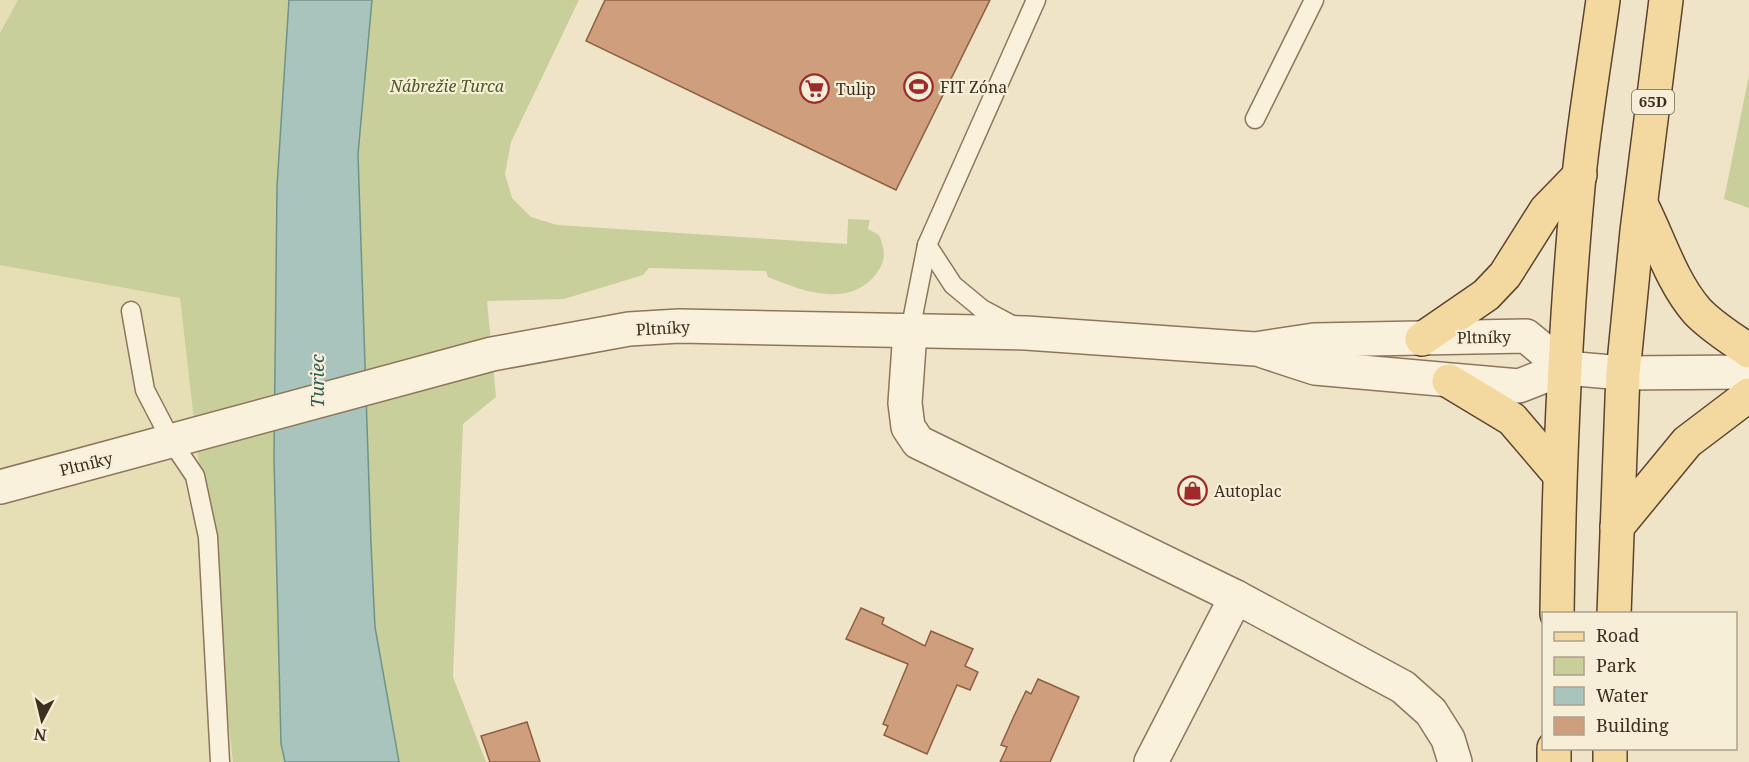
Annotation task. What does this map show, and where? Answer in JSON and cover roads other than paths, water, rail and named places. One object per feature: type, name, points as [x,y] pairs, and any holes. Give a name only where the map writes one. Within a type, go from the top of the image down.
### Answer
[{"type":"main road","points":[[1557,612],[1559,474],[1565,368],[1580,175],[1603,0]]},
{"type":"main road","name":"65D","points":[[1614,612],[1623,373],[1666,0]]},
{"type":"main road","points":[[1422,339],[1486,295],[1505,275],[1546,210],[1580,175]]},
{"type":"main road","points":[[1641,204],[1675,275],[1697,311],[1713,326],[1749,351]]},
{"type":"main road","points":[[1449,381],[1512,419],[1559,474]]},
{"type":"main road","points":[[1617,527],[1687,442],[1749,395]]},
{"type":"street","name":"Pltníky","points":[[0,487],[492,354],[629,329],[679,326],[1026,333],[1255,349],[1314,340],[1526,336],[1565,368],[1519,386],[1315,368],[1255,349]]},
{"type":"street","points":[[910,331],[905,403],[908,427],[918,442],[1236,597],[1403,687],[1431,712],[1448,740],[1455,762]]},
{"type":"street","points":[[1565,368],[1623,373],[1749,372]]},
{"type":"street","points":[[1151,762],[1236,597]]},
{"type":"lane","points":[[1256,119],[1314,0]]},
{"type":"lane","points":[[910,331],[927,245],[1034,6]]},
{"type":"lane","points":[[927,245],[953,285],[982,309],[1026,333]]},
{"type":"lane","points":[[131,311],[145,390],[172,442],[195,476],[208,537],[220,762]]},
{"type":"water","name":"Turiec","points":[[289,0],[372,0],[358,154],[371,544],[375,627],[399,762],[285,762],[281,744],[274,459],[277,186]]},
{"type":"place","name":"FIT Zóna","points":[[919,87]]},
{"type":"place","name":"Tulip","points":[[815,89]]},
{"type":"place","name":"Autoplac","points":[[1193,491]]},
{"type":"park label","name":"Nábrežie Turca","points":[[447,86]]}]
